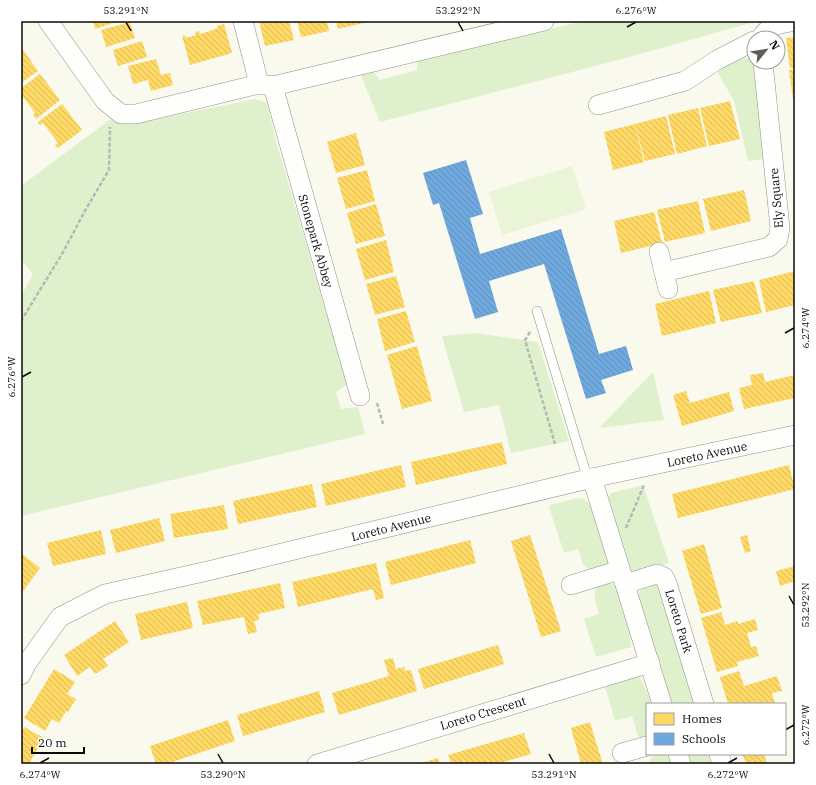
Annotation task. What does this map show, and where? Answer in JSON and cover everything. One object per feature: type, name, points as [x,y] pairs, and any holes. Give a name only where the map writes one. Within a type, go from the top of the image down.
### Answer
[{"type":"street","points":[[48,21],[105,101],[121,114],[136,114],[544,21]]},
{"type":"street","name":"Stonepark Abbey","points":[[243,21],[266,85],[360,396]]},
{"type":"street","points":[[766,30],[777,25],[795,21]]},
{"type":"street","points":[[598,105],[685,81],[717,60],[746,46]]},
{"type":"street","name":"Ely Square","points":[[659,252],[666,281],[769,247],[778,239],[780,228],[764,70]]},
{"type":"street","name":"Loreto Avenue","points":[[21,675],[27,663],[60,617],[105,594],[212,570],[592,478],[795,435]]},
{"type":"street","points":[[592,478],[662,703]]},
{"type":"street","name":"Loreto Park","points":[[571,585],[620,569],[658,574],[664,577],[704,703]]},
{"type":"street","name":"Loreto Crescent","points":[[317,764],[650,663]]},
{"type":"street","points":[[622,753],[646,746]]},
{"type":"lane","points":[[538,314],[585,470],[592,478]]},
{"type":"path","points":[[21,321],[62,254],[109,170],[110,127]]},
{"type":"path","points":[[538,314],[525,340],[555,444]]},
{"type":"path","points":[[620,569],[647,479]]},
{"type":"green space","points":[[585,21],[758,21],[622,59],[380,122],[359,71],[369,73],[374,72],[380,80],[417,70],[417,61],[421,58]]},
{"type":"green space","points":[[742,57],[746,58],[746,70],[755,70],[766,159],[748,161],[734,101],[718,73],[721,65]]},
{"type":"green space","points":[[255,99],[267,103],[276,141],[347,384],[336,392],[341,409],[358,407],[365,434],[21,516],[21,296],[33,274],[21,260],[21,186],[112,118],[126,121],[147,121]]},
{"type":"green space","points":[[572,166],[586,209],[502,235],[489,192]]},
{"type":"green space","points":[[476,333],[538,342],[569,441],[511,453],[499,405],[464,412],[442,336]]},
{"type":"green space","points":[[653,372],[664,420],[599,428]]},
{"type":"green space","points":[[643,485],[669,563],[641,573],[626,571],[606,502],[611,493]]},
{"type":"green space","points":[[577,498],[584,499],[592,507],[610,564],[590,570],[583,564],[578,549],[564,553],[549,507],[551,505]]},
{"type":"green space","points":[[606,581],[615,585],[630,632],[631,647],[596,657],[584,619],[599,614],[595,599],[595,591],[600,584]]},
{"type":"green space","points":[[656,584],[664,595],[696,703],[670,703],[637,596],[643,587]]},
{"type":"green space","points":[[639,676],[650,698],[651,703],[646,703],[646,740],[638,736],[632,716],[615,721],[604,683]]},
{"type":"green space","points":[[653,755],[666,755],[671,759],[673,764],[648,764]]},
{"type":"green space","points":[[686,755],[712,755],[716,764],[689,764]]},
{"type":"building: Homes","points":[[93,21],[119,21],[95,29]]},
{"type":"building: Homes","points":[[259,21],[289,21],[294,40],[265,46]]},
{"type":"building: Homes","points":[[297,21],[327,21],[329,31],[301,37]]},
{"type":"building: Homes","points":[[336,21],[368,21],[368,22],[338,29]]},
{"type":"building: Homes","points":[[130,22],[135,38],[106,47],[101,30]]},
{"type":"building: Homes","points":[[224,24],[232,53],[190,65],[182,36],[185,35],[186,38],[196,35],[195,32],[199,31],[200,34],[218,28],[217,26]]},
{"type":"building: Homes","points":[[795,37],[795,68],[790,68],[786,38]]},
{"type":"building: Homes","points":[[142,41],[147,57],[118,66],[113,50]]},
{"type":"building: Homes","points":[[21,47],[38,71],[21,83]]},
{"type":"building: Homes","points":[[156,59],[161,75],[170,73],[173,85],[151,91],[148,80],[133,84],[128,66]]},
{"type":"building: Homes","points":[[795,69],[795,100],[793,100],[789,70]]},
{"type":"building: Homes","points":[[40,74],[60,100],[36,119],[33,115],[35,113],[21,94],[21,88]]},
{"type":"building: Homes","points":[[730,101],[740,139],[709,146],[700,108]]},
{"type":"building: Homes","points":[[62,104],[82,130],[58,148],[55,145],[58,143],[43,123],[40,125],[38,122]]},
{"type":"building: Homes","points":[[698,108],[707,146],[677,154],[668,115]]},
{"type":"building: Homes","points":[[666,116],[675,154],[645,161],[635,124]]},
{"type":"building: Homes","points":[[635,124],[644,162],[613,170],[604,132]]},
{"type":"building: Homes","points":[[356,133],[365,165],[336,173],[327,142]]},
{"type":"building: Homes","points":[[367,170],[375,201],[346,209],[337,178]]},
{"type":"building: Homes","points":[[744,190],[751,221],[711,231],[703,199]]},
{"type":"building: Homes","points":[[698,201],[705,233],[665,242],[657,210]]},
{"type":"building: Homes","points":[[376,204],[385,236],[356,244],[347,213]]},
{"type":"building: Homes","points":[[654,212],[662,243],[621,253],[614,221]]},
{"type":"building: Homes","points":[[386,240],[394,272],[365,280],[356,249]]},
{"type":"building: Homes","points":[[795,271],[795,305],[766,312],[759,280]]},
{"type":"building: Homes","points":[[396,276],[405,307],[375,315],[366,284]]},
{"type":"building: Homes","points":[[754,281],[762,313],[721,322],[713,290]]},
{"type":"building: Homes","points":[[709,291],[716,323],[662,336],[655,304]]},
{"type":"building: Homes","points":[[406,311],[415,342],[385,351],[377,319]]},
{"type":"building: Homes","points":[[417,346],[432,401],[402,409],[387,355]]},
{"type":"building: Homes","points":[[763,373],[765,382],[795,375],[795,398],[744,409],[739,388],[752,385],[750,375]]},
{"type":"building: Homes","points":[[686,391],[690,403],[729,392],[734,411],[682,426],[673,395]]},
{"type":"building: Homes","points":[[502,442],[507,464],[416,485],[411,462]]},
{"type":"building: Homes","points":[[401,465],[406,487],[326,506],[321,484]]},
{"type":"building: Homes","points":[[789,465],[795,489],[678,518],[672,494]]},
{"type":"building: Homes","points":[[312,484],[317,507],[238,524],[233,501]]},
{"type":"building: Homes","points":[[224,505],[228,529],[174,538],[170,514]]},
{"type":"building: Homes","points":[[159,518],[165,541],[116,553],[110,530]]},
{"type":"building: Homes","points":[[101,530],[106,554],[53,566],[47,543]]},
{"type":"building: Homes","points":[[530,535],[561,631],[541,637],[511,541]]},
{"type":"building: Homes","points":[[747,535],[751,551],[745,553],[740,537]]},
{"type":"building: Homes","points":[[470,540],[476,563],[391,585],[385,562]]},
{"type":"building: Homes","points":[[704,544],[722,608],[701,614],[682,551]]},
{"type":"building: Homes","points":[[21,553],[40,568],[21,594]]},
{"type":"building: Homes","points":[[376,563],[384,598],[376,600],[373,589],[298,607],[292,582]]},
{"type":"building: Homes","points":[[795,566],[795,581],[780,586],[776,571]]},
{"type":"building: Homes","points":[[280,583],[285,608],[258,614],[259,620],[254,621],[257,632],[248,634],[244,617],[203,625],[197,601]]},
{"type":"building: Homes","points":[[187,602],[193,628],[141,640],[135,614]]},
{"type":"building: Homes","points":[[721,612],[725,625],[738,621],[738,624],[755,619],[758,630],[747,633],[751,647],[756,646],[759,656],[737,662],[738,666],[717,672],[701,618]]},
{"type":"building: Homes","points":[[115,621],[129,642],[103,659],[108,666],[95,674],[90,667],[77,676],[64,655]]},
{"type":"building: Homes","points":[[498,645],[504,664],[424,689],[418,669]]},
{"type":"building: Homes","points":[[393,658],[396,669],[404,667],[405,671],[411,670],[417,691],[339,715],[332,693],[389,676],[384,660]]},
{"type":"building: Homes","points":[[54,669],[75,682],[67,694],[76,699],[68,712],[66,711],[59,723],[52,719],[45,731],[24,718]]},
{"type":"building: Homes","points":[[739,671],[744,686],[777,676],[782,691],[772,693],[775,703],[728,703],[720,677]]},
{"type":"building: Homes","points":[[319,691],[325,712],[243,736],[237,715]]},
{"type":"building: Homes","points":[[228,720],[235,741],[166,764],[156,764],[150,746]]},
{"type":"building: Homes","points":[[590,722],[603,764],[581,764],[571,728]]},
{"type":"building: Homes","points":[[24,727],[44,738],[29,764],[21,764],[21,732]]},
{"type":"building: Homes","points":[[524,733],[531,754],[497,764],[451,764],[448,755]]},
{"type":"building: Homes","points":[[742,755],[764,755],[767,764],[746,764]]},
{"type":"building: Homes","points":[[438,758],[440,764],[418,764]]},
{"type":"building: Schools","points":[[466,160],[483,214],[470,218],[480,254],[561,229],[599,354],[626,346],[633,370],[601,380],[606,393],[586,399],[544,264],[489,281],[498,312],[475,319],[439,203],[433,205],[423,173]]}]
